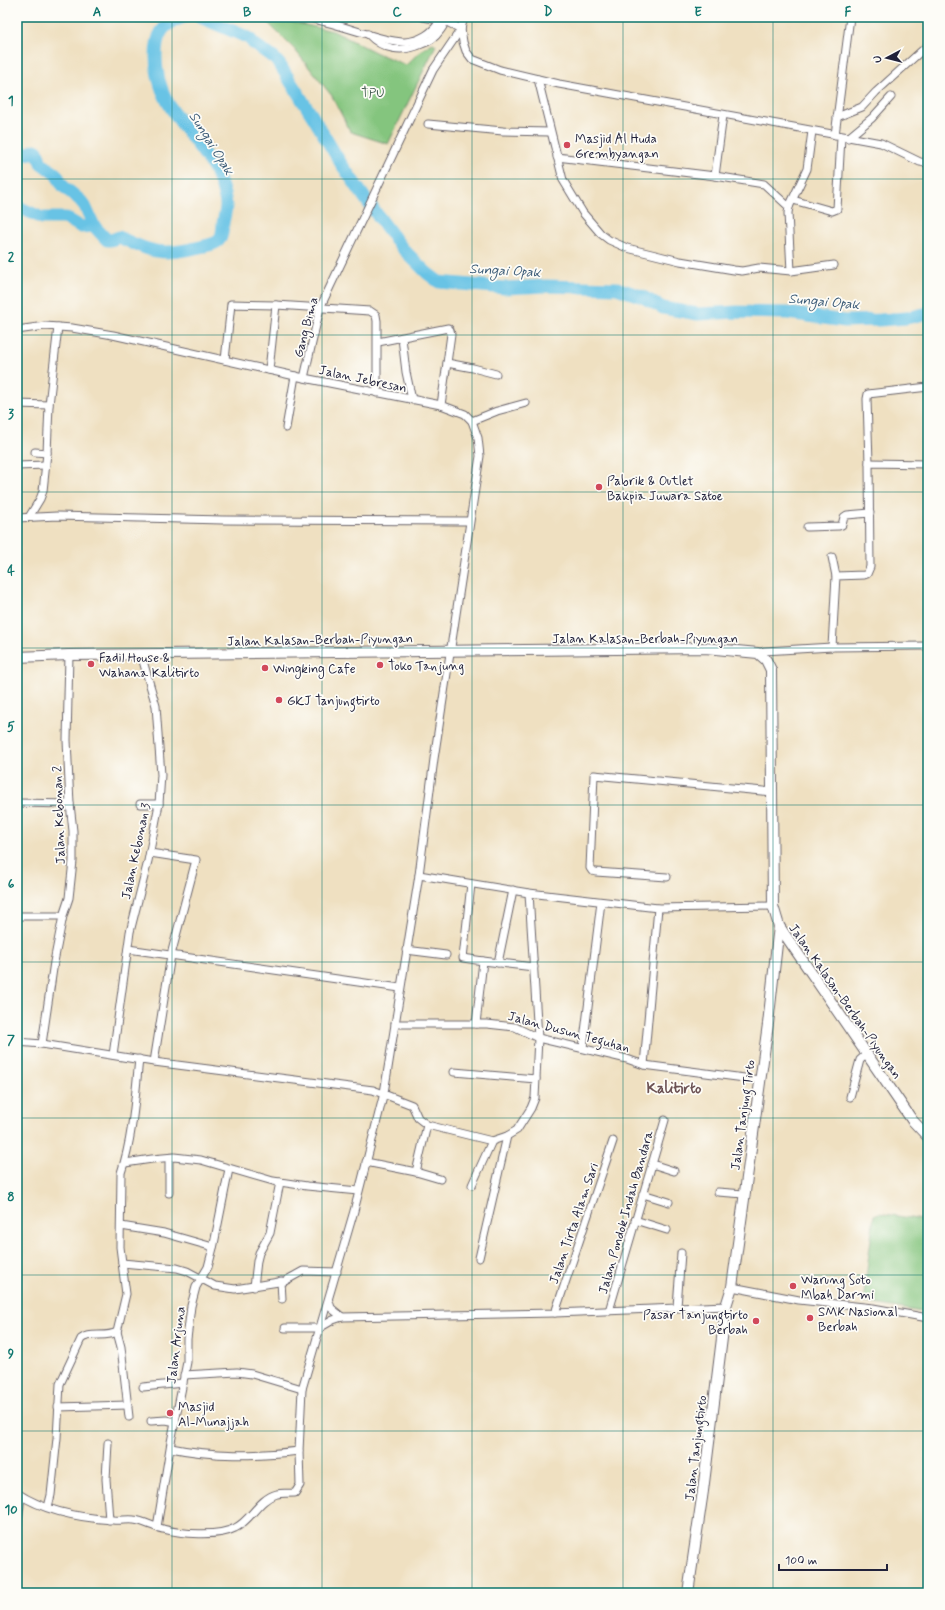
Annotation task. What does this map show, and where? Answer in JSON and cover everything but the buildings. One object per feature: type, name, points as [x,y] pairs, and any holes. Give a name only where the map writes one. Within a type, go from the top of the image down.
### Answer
[{"type":"street","points":[[306,17],[368,34],[374,40],[386,47],[400,50],[411,48],[433,38],[439,33],[443,21]]},
{"type":"street","points":[[423,17],[443,21],[461,29]]},
{"type":"street","points":[[464,17],[461,29],[462,42],[466,51],[472,59],[500,70],[538,79],[723,115],[881,143],[920,162],[928,163]]},
{"type":"street","points":[[793,200],[832,211],[837,209],[842,137],[837,117],[850,17]]},
{"type":"street","name":"Gang Bima","points":[[304,378],[320,308],[433,70],[461,29]]},
{"type":"street","points":[[837,117],[862,107],[928,45]]},
{"type":"street","points":[[538,79],[563,180],[583,213],[601,234],[609,240],[635,250],[680,261],[742,271],[759,268],[791,269],[834,265]]},
{"type":"street","points":[[842,137],[872,118],[891,97]]},
{"type":"street","points":[[715,176],[723,115]]},
{"type":"street","points":[[428,124],[504,131],[550,132]]},
{"type":"street","points":[[791,269],[788,222],[789,208],[807,169],[812,131]]},
{"type":"street","points":[[557,157],[715,176],[764,184],[789,208]]},
{"type":"street","points":[[225,360],[231,304],[276,305],[370,311],[376,315],[378,342],[376,393]]},
{"type":"street","points":[[269,370],[276,305]]},
{"type":"street","name":"Jalan Jebresan","points":[[17,330],[45,326],[114,336],[304,378],[441,405],[465,414],[472,420]]},
{"type":"street","points":[[29,517],[43,491],[47,452],[49,405],[58,327]]},
{"type":"street","points":[[378,342],[449,329],[451,334],[441,405]]},
{"type":"street","points":[[402,338],[406,372],[412,400]]},
{"type":"street","points":[[447,363],[496,374]]},
{"type":"street","points":[[286,428],[295,376]]},
{"type":"street","points":[[836,576],[864,575],[869,570],[871,565],[868,394],[928,387]]},
{"type":"street","points":[[17,1532],[19,1494],[62,1512],[109,1520],[133,1520],[146,1522],[157,1527],[196,1533],[216,1533],[236,1528],[266,1499],[277,1494],[297,1491],[300,1485],[299,1451],[302,1389],[337,1272],[384,1093],[419,875],[450,651],[480,456],[478,438],[472,420],[526,403]]},
{"type":"street","points":[[17,404],[49,405]]},
{"type":"street","points":[[35,452],[47,452]]},
{"type":"street","points":[[869,463],[928,464]]},
{"type":"street","points":[[17,466],[46,465]]},
{"type":"street","points":[[807,527],[839,526],[842,525],[844,517],[847,515],[870,513]]},
{"type":"street","points":[[17,518],[469,521]]},
{"type":"street","points":[[832,557],[836,576],[832,647]]},
{"type":"street","points":[[758,653],[764,650],[832,647],[928,646]]},
{"type":"street","name":"Jalan Kalasan-Berbah-Piyungan","points":[[17,657],[141,654],[705,648],[758,653],[766,660],[771,670],[773,906],[778,926],[912,1120],[928,1137]]},
{"type":"street","name":"Jalan Kebonan 3","points":[[113,1054],[133,918],[150,853],[159,804],[161,775],[156,706],[141,654]]},
{"type":"street","name":"Jalan Kebonan 2","points":[[42,1044],[54,962],[63,916],[69,898],[73,861],[73,831],[70,804],[67,740],[69,655]]},
{"type":"street","points":[[667,877],[592,871],[590,868],[594,775],[773,792]]},
{"type":"street","points":[[17,803],[70,804]]},
{"type":"street","points":[[140,804],[159,804]]},
{"type":"street","points":[[150,853],[196,860],[171,955],[154,1062]]},
{"type":"street","points":[[419,875],[528,893],[658,908],[773,906]]},
{"type":"street","points":[[471,884],[463,958],[534,967]]},
{"type":"street","points":[[498,963],[512,890]]},
{"type":"street","points":[[17,1042],[42,1044],[113,1054],[154,1062],[319,1084],[357,1087],[384,1093],[412,1105],[420,1121],[427,1125],[492,1141],[507,1136],[517,1130],[531,1108],[535,1098],[538,1038],[528,893]]},
{"type":"street","points":[[583,1048],[600,902]]},
{"type":"street","points":[[644,1065],[658,908]]},
{"type":"street","points":[[17,916],[63,916]]},
{"type":"street","name":"Jalan Tanjung Tirto","points":[[726,1306],[732,1287],[777,947],[778,926]]},
{"type":"street","points":[[777,947],[791,944]]},
{"type":"street","points":[[128,950],[400,988]]},
{"type":"street","points":[[406,950],[446,955]]},
{"type":"street","points":[[476,1024],[483,961]]},
{"type":"street","name":"Jalan Dusun Teguhan","points":[[395,1024],[476,1024],[516,1027],[538,1038],[583,1048],[644,1065],[760,1080]]},
{"type":"street","points":[[850,1097],[860,1060],[867,1054]]},
{"type":"street","points":[[129,1417],[121,1346],[117,1332],[126,1294],[120,1247],[121,1173],[125,1163],[131,1128],[139,1059]]},
{"type":"street","points":[[454,1072],[536,1079]]},
{"type":"street","name":"Jalan Pondok Indah Bandara","points":[[609,1311],[665,1120]]},
{"type":"street","points":[[416,1172],[427,1125]]},
{"type":"street","points":[[479,1258],[507,1136]]},
{"type":"street","points":[[472,1185],[492,1141]]},
{"type":"street","name":"Jalan Tirta Alam Sari","points":[[555,1313],[613,1141]]},
{"type":"street","points":[[125,1163],[169,1158],[201,1160],[280,1182],[327,1189],[358,1191]]},
{"type":"street","points":[[169,1158],[169,1193]]},
{"type":"street","points":[[366,1162],[440,1178]]},
{"type":"street","points":[[652,1164],[674,1171]]},
{"type":"street","name":"Jalan Arjuna","points":[[157,1527],[187,1362],[187,1339],[191,1306],[196,1287],[208,1267],[229,1169]]},
{"type":"street","points":[[254,1287],[257,1261],[259,1253],[270,1233],[280,1182]]},
{"type":"street","points":[[718,1192],[744,1194]]},
{"type":"street","points":[[643,1194],[669,1202]]},
{"type":"street","points":[[635,1220],[667,1230]]},
{"type":"street","points":[[121,1226],[164,1233],[213,1247]]},
{"type":"street","points":[[677,1307],[681,1253]]},
{"type":"street","points":[[122,1263],[177,1268],[201,1278],[215,1286],[234,1289],[281,1282],[293,1278],[303,1271],[337,1272]]},
{"type":"street","points":[[281,1282],[282,1299]]},
{"type":"street","points":[[732,1287],[798,1300],[873,1308],[928,1318]]},
{"type":"street","points":[[329,1299],[331,1308],[342,1317]]},
{"type":"street","points":[[285,1328],[321,1327],[342,1317],[555,1313],[726,1306]]},
{"type":"street","name":"Jalan Tanjungtirto","points":[[688,1593],[703,1492],[726,1306]]},
{"type":"street","points":[[48,1507],[51,1495],[55,1459],[60,1384],[81,1339],[87,1336],[108,1335],[117,1332]]},
{"type":"street","points":[[184,1375],[237,1372],[252,1374],[302,1389]]},
{"type":"street","points":[[143,1387],[183,1382]]},
{"type":"street","points":[[58,1407],[128,1405]]},
{"type":"street","points":[[151,1421],[166,1420],[176,1422]]},
{"type":"street","points":[[108,1443],[106,1479],[109,1520]]},
{"type":"street","points":[[171,1448],[191,1452],[234,1456],[299,1451]]},
{"type":"green space","name":"TPU","points":[[265,20],[292,22],[333,31],[377,53],[406,65],[425,48],[433,43],[436,45],[388,144],[350,131],[332,96],[295,50]]},
{"type":"green space","points":[[879,1213],[928,1221],[928,1313],[863,1302],[874,1215]]},
{"type":"waterway","name":"Sungai Opak","points":[[17,150],[28,154],[35,150],[37,151],[41,163],[56,174],[64,187],[80,200],[85,206],[94,226],[107,240],[119,237],[150,250],[167,252],[207,246],[219,241],[222,234],[226,205],[219,178],[209,161],[170,106],[158,75],[156,49],[159,36],[165,27],[170,23],[184,17]]},
{"type":"waterway","name":"Sungai Opak","points":[[200,17],[249,38],[254,44],[274,58],[280,65],[340,162],[367,201],[402,248],[427,273],[439,282],[505,288],[546,286],[617,288],[643,297],[663,308],[698,314],[737,312],[787,313],[845,321],[907,318],[928,313]]},
{"type":"waterway","points":[[17,208],[23,209],[42,218],[66,218],[81,227],[94,226]]},
{"type":"place","name":"Masjid Al Huda Grembyangan","points":[[567,145]]},
{"type":"place","name":"Pabrik & Outlet Bakpia Juwara Satoe","points":[[599,487]]},
{"type":"place","name":"Fadil House & Wahana Kalitirto","points":[[91,664]]},
{"type":"place","name":"Toko Tanjung","points":[[380,665]]},
{"type":"place","name":"Wingking Cafe","points":[[265,668]]},
{"type":"place","name":"GKJ Tanjungtirto","points":[[279,700]]},
{"type":"place","name":"Warung Soto Mbah Darmi","points":[[793,1286]]},
{"type":"place","name":"SMK Nasional Berbah","points":[[810,1318]]},
{"type":"place","name":"Pasar Tanjungtirto Berbah","points":[[756,1321]]},
{"type":"place","name":"Masjid Al-Munajjah","points":[[170,1413]]},
{"type":"district","name":"Kalitirto","points":[[674,1088]]}]
